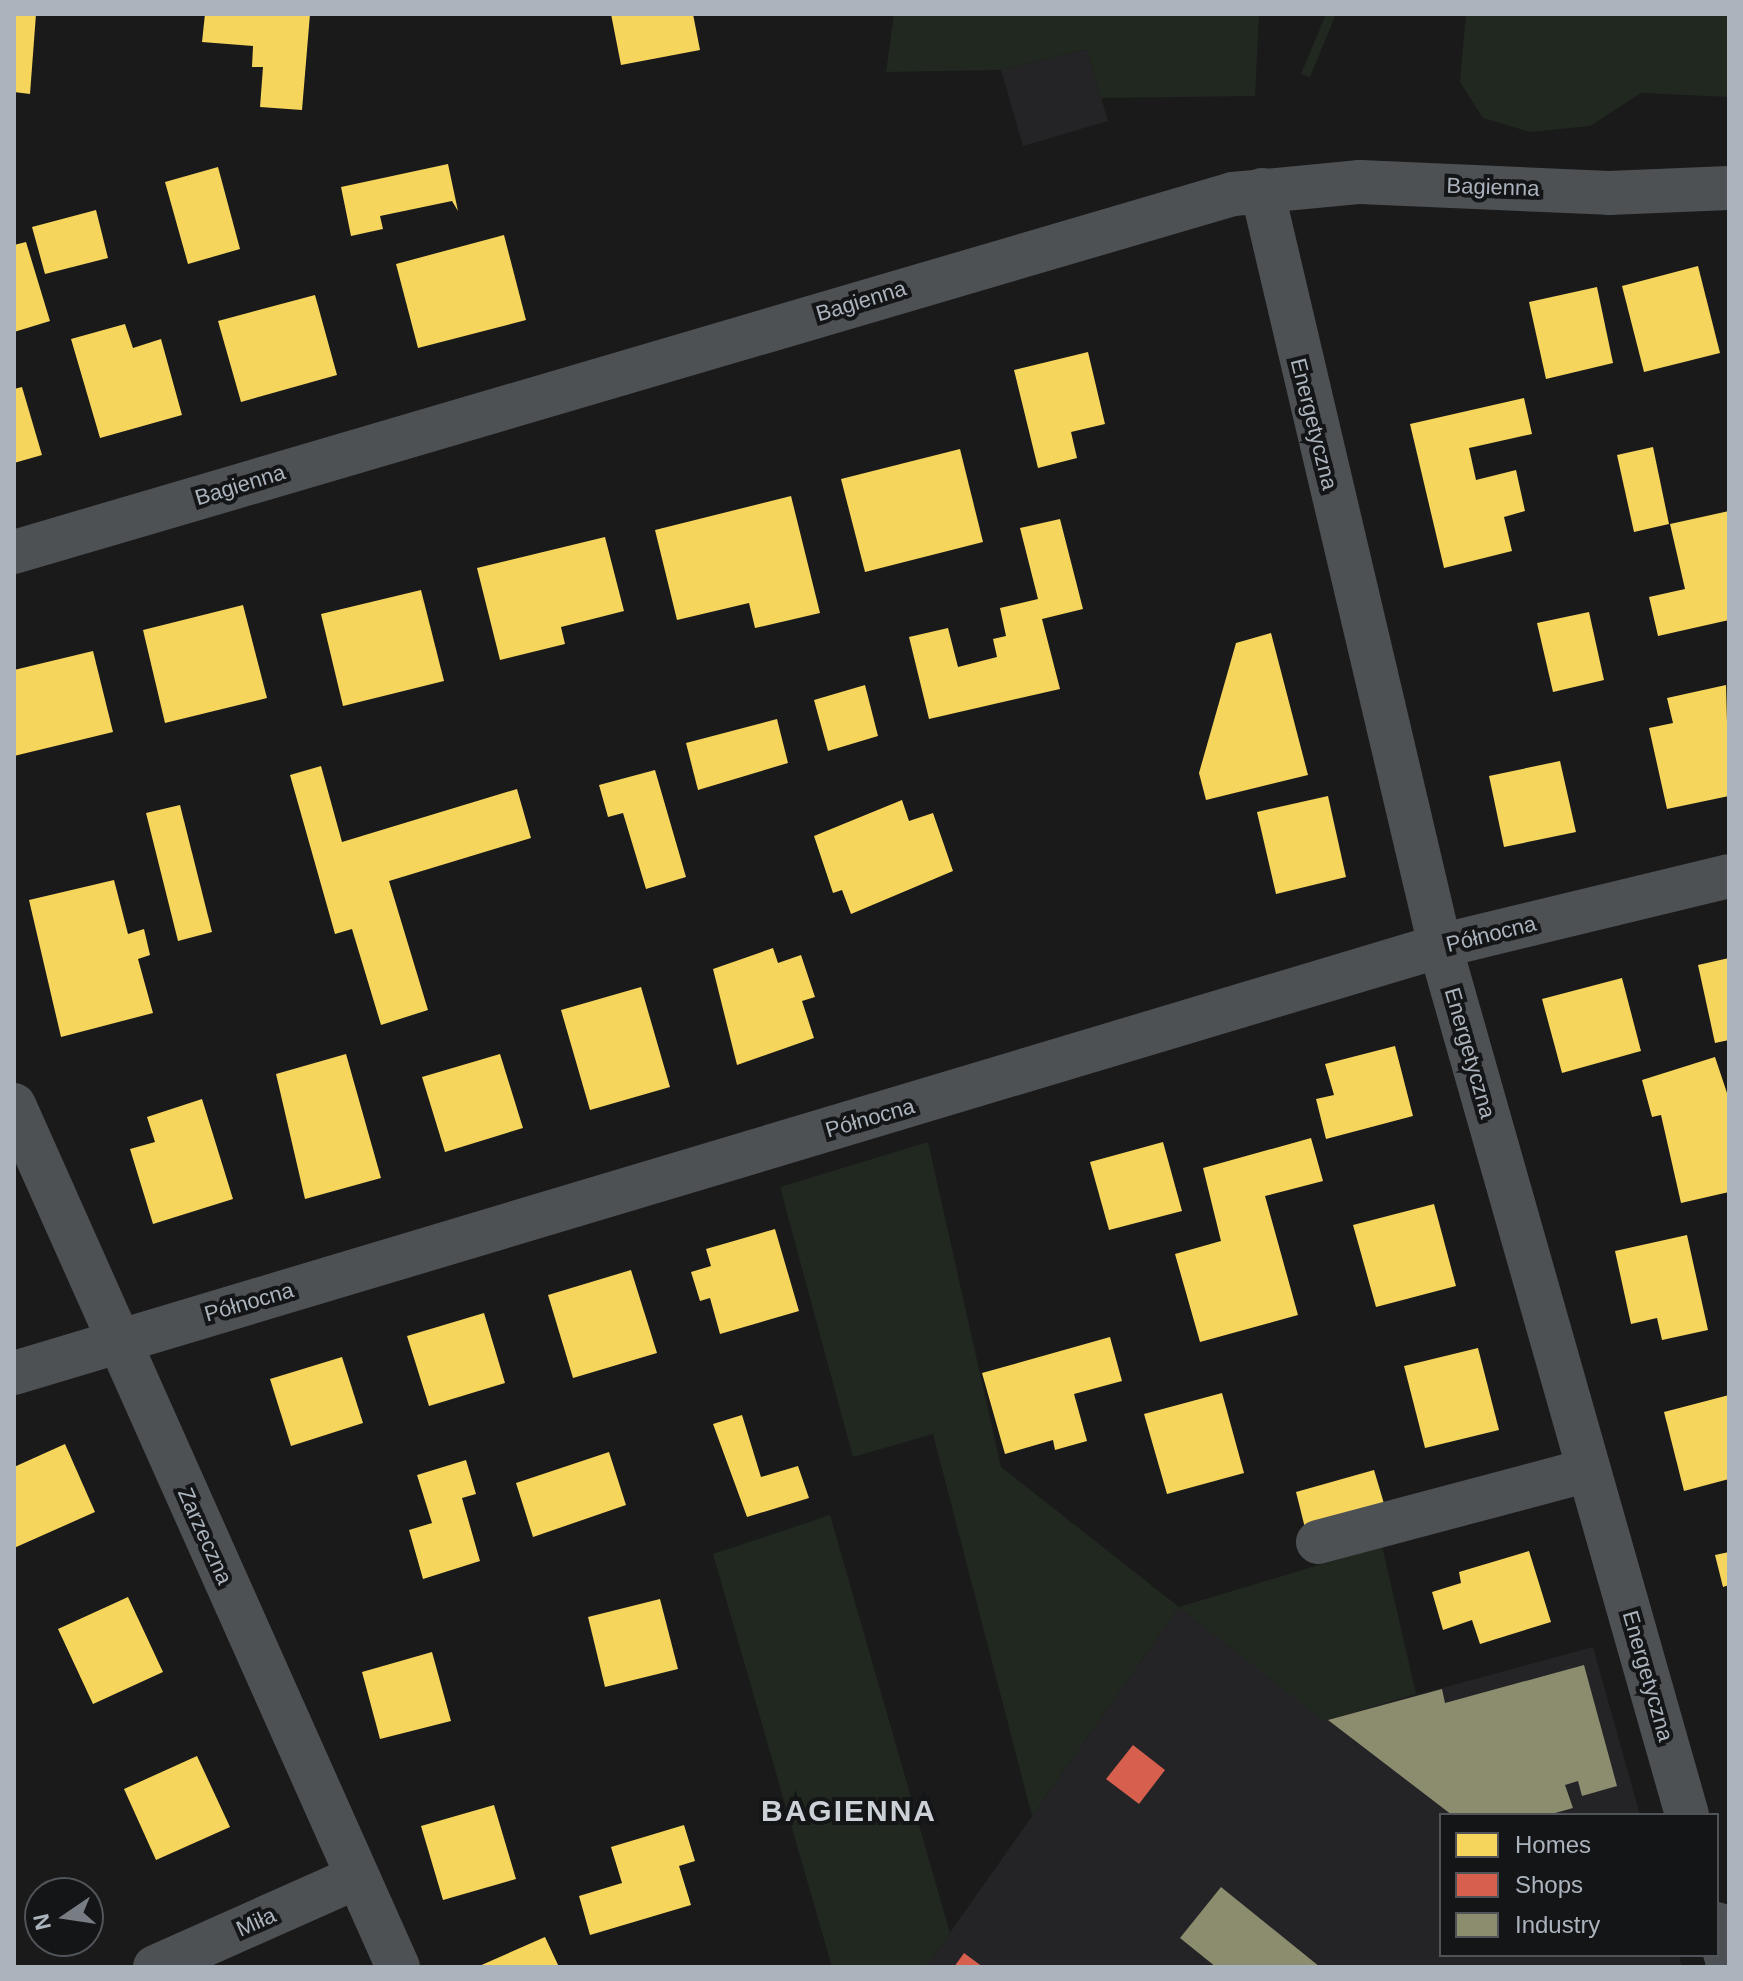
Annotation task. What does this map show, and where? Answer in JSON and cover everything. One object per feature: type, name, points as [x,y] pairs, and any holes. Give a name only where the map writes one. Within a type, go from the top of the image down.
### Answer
[{"type":"street","name":"Bagienna","points":[[14,552],[1135,218],[1262,190],[1360,182],[1609,193],[1729,188]]},
{"type":"street","name":"Energetyczna","points":[[1262,190],[1440,946],[1686,1813]]},
{"type":"street","name":"Północna","points":[[14,1373],[1440,946],[1729,876]]},
{"type":"street","name":"Zarzeczna","points":[[14,1105],[398,1967]]},
{"type":"street","points":[[1318,1542],[1589,1470]]},
{"type":"street","name":"Miła","points":[[155,1967],[357,1877]]},
{"type":"street","points":[[1719,1931],[1729,1967]]},
{"type":"shaded area","points":[[894,14],[1259,14],[1255,96],[1101,98],[1087,49],[1001,70],[886,72]]},
{"type":"shaded area","points":[[1326,14],[1336,14],[1310,77],[1301,74]]},
{"type":"shaded area","points":[[1466,14],[1729,14],[1729,97],[1641,93],[1590,126],[1530,132],[1483,118],[1460,82]]},
{"type":"shaded area","points":[[1087,49],[1108,121],[1023,146],[1001,70]]},
{"type":"shaded area","points":[[928,1142],[1001,1467],[1179,1607],[1032,1816],[933,1434],[853,1457],[780,1187]]},
{"type":"shaded area","points":[[830,1515],[950,1933],[926,1967],[832,1967],[713,1554]]},
{"type":"shaded area","points":[[1382,1546],[1416,1694],[1324,1721],[1179,1607]]},
{"type":"shaded area","points":[[1179,1607],[1324,1720],[1593,1647],[1639,1813],[1439,1813],[1439,1957],[1680,1957],[1682,1967],[926,1967]]},
{"type":"building: Homes","points":[[14,14],[36,14],[30,94],[14,92]]},
{"type":"building: Homes","points":[[205,14],[310,14],[302,110],[260,107],[263,67],[252,67],[253,46],[202,42]]},
{"type":"building: Homes","points":[[611,14],[693,14],[700,50],[621,65]]},
{"type":"building: Homes","points":[[448,164],[458,211],[452,201],[380,216],[383,229],[351,236],[341,187]]},
{"type":"building: Homes","points":[[218,167],[240,249],[188,264],[165,182]]},
{"type":"building: Homes","points":[[96,210],[108,258],[45,274],[32,227]]},
{"type":"building: Homes","points":[[504,235],[526,320],[418,348],[396,264]]},
{"type":"building: Homes","points":[[26,242],[50,321],[14,332],[14,245]]},
{"type":"building: Homes","points":[[1698,266],[1720,353],[1644,372],[1622,286]]},
{"type":"building: Homes","points":[[1597,287],[1613,363],[1546,379],[1529,302]]},
{"type":"building: Homes","points":[[315,295],[337,375],[241,402],[218,321]]},
{"type":"building: Homes","points":[[125,324],[133,348],[161,339],[182,415],[100,438],[71,339]]},
{"type":"building: Homes","points":[[1088,352],[1105,424],[1071,432],[1077,458],[1038,468],[1014,370]]},
{"type":"building: Homes","points":[[22,387],[42,455],[14,463],[14,389]]},
{"type":"building: Homes","points":[[1524,398],[1532,434],[1469,448],[1476,480],[1516,470],[1525,511],[1504,517],[1512,551],[1444,568],[1410,424]]},
{"type":"building: Homes","points":[[1653,447],[1669,524],[1634,532],[1617,455]]},
{"type":"building: Homes","points":[[960,449],[983,542],[865,572],[841,479]]},
{"type":"building: Homes","points":[[791,496],[820,613],[755,628],[749,603],[677,620],[655,530]]},
{"type":"building: Homes","points":[[1729,511],[1729,620],[1658,636],[1649,597],[1685,589],[1670,524]]},
{"type":"building: Homes","points":[[1060,519],[1083,609],[1042,619],[1060,689],[929,719],[909,637],[948,628],[958,667],[997,657],[993,639],[1006,636],[1000,608],[1038,599],[1020,528]]},
{"type":"building: Homes","points":[[605,537],[624,611],[561,627],[565,644],[500,660],[477,568]]},
{"type":"building: Homes","points":[[421,590],[444,681],[343,706],[321,614]]},
{"type":"building: Homes","points":[[243,605],[267,698],[165,723],[143,630]]},
{"type":"building: Homes","points":[[1589,612],[1604,680],[1553,692],[1537,623]]},
{"type":"building: Homes","points":[[1271,633],[1308,775],[1206,800],[1199,773],[1236,643]]},
{"type":"building: Homes","points":[[93,651],[113,732],[14,756],[14,670]]},
{"type":"building: Homes","points":[[865,685],[878,736],[828,751],[814,700]]},
{"type":"building: Homes","points":[[1726,685],[1729,796],[1667,809],[1649,728],[1673,723],[1667,698]]},
{"type":"building: Homes","points":[[777,719],[788,763],[698,790],[686,743]]},
{"type":"building: Homes","points":[[1560,761],[1576,832],[1504,847],[1489,776]]},
{"type":"building: Homes","points":[[321,766],[342,842],[517,789],[531,838],[389,881],[428,1010],[381,1025],[352,929],[335,934],[290,775]]},
{"type":"building: Homes","points":[[655,770],[686,877],[646,889],[623,813],[608,817],[599,785]]},
{"type":"building: Homes","points":[[1328,796],[1346,877],[1276,894],[1257,812]]},
{"type":"building: Homes","points":[[902,800],[909,821],[933,813],[953,871],[851,914],[842,890],[833,893],[814,836]]},
{"type":"building: Homes","points":[[180,805],[212,932],[178,941],[146,813]]},
{"type":"building: Homes","points":[[114,880],[128,934],[144,929],[150,955],[138,959],[153,1013],[61,1037],[29,900]]},
{"type":"building: Homes","points":[[773,948],[778,963],[801,955],[815,997],[802,1001],[814,1038],[737,1065],[713,969]]},
{"type":"building: Homes","points":[[1729,958],[1729,1040],[1715,1043],[1698,965]]},
{"type":"building: Homes","points":[[1622,978],[1641,1051],[1562,1073],[1542,999]]},
{"type":"building: Homes","points":[[641,987],[670,1087],[590,1110],[561,1010]]},
{"type":"building: Homes","points":[[1395,1046],[1413,1116],[1326,1139],[1316,1099],[1334,1095],[1325,1064]]},
{"type":"building: Homes","points":[[346,1054],[381,1178],[305,1199],[276,1074]]},
{"type":"building: Homes","points":[[500,1054],[523,1128],[445,1152],[422,1077]]},
{"type":"building: Homes","points":[[1715,1057],[1729,1099],[1729,1192],[1681,1203],[1661,1115],[1652,1117],[1642,1080]]},
{"type":"building: Homes","points":[[202,1099],[233,1199],[153,1224],[130,1149],[155,1142],[147,1117]]},
{"type":"building: Homes","points":[[1311,1138],[1323,1181],[1265,1196],[1298,1315],[1200,1342],[1175,1254],[1221,1241],[1203,1168]]},
{"type":"building: Homes","points":[[1163,1142],[1182,1211],[1109,1230],[1090,1162]]},
{"type":"building: Homes","points":[[1434,1204],[1456,1286],[1376,1307],[1353,1225]]},
{"type":"building: Homes","points":[[775,1229],[799,1311],[720,1334],[710,1298],[700,1301],[691,1272],[711,1266],[706,1249]]},
{"type":"building: Homes","points":[[1687,1235],[1708,1330],[1662,1340],[1657,1318],[1631,1324],[1615,1251]]},
{"type":"building: Homes","points":[[631,1270],[657,1353],[573,1378],[548,1295]]},
{"type":"building: Homes","points":[[484,1313],[505,1383],[429,1406],[407,1336]]},
{"type":"building: Homes","points":[[1110,1337],[1122,1381],[1074,1394],[1087,1441],[1055,1450],[1053,1440],[1005,1454],[982,1373]]},
{"type":"building: Homes","points":[[1478,1348],[1499,1430],[1425,1448],[1404,1366]]},
{"type":"building: Homes","points":[[342,1357],[363,1423],[291,1446],[270,1379]]},
{"type":"building: Homes","points":[[1222,1393],[1244,1473],[1167,1494],[1144,1414]]},
{"type":"building: Homes","points":[[1729,1395],[1729,1479],[1684,1491],[1664,1412]]},
{"type":"building: Homes","points":[[742,1415],[761,1477],[798,1466],[809,1498],[747,1517],[713,1424]]},
{"type":"building: Homes","points":[[65,1444],[95,1512],[14,1548],[14,1467]]},
{"type":"building: Homes","points":[[609,1452],[626,1505],[533,1537],[516,1483]]},
{"type":"building: Homes","points":[[466,1460],[476,1494],[462,1498],[480,1561],[423,1579],[409,1530],[432,1523],[417,1475]]},
{"type":"building: Homes","points":[[1374,1470],[1385,1507],[1305,1528],[1296,1492]]},
{"type":"building: Homes","points":[[1529,1551],[1551,1622],[1480,1644],[1472,1620],[1443,1630],[1432,1592],[1461,1583],[1459,1572]]},
{"type":"building: Homes","points":[[1729,1552],[1729,1585],[1723,1587],[1715,1555]]},
{"type":"building: Homes","points":[[128,1597],[163,1672],[93,1704],[58,1629]]},
{"type":"building: Homes","points":[[660,1599],[678,1669],[605,1687],[588,1617]]},
{"type":"building: Homes","points":[[432,1652],[451,1721],[380,1739],[362,1672]]},
{"type":"building: Homes","points":[[197,1756],[230,1827],[156,1860],[124,1789]]},
{"type":"building: Homes","points":[[494,1805],[516,1879],[443,1900],[421,1826]]},
{"type":"building: Homes","points":[[684,1825],[695,1861],[679,1866],[691,1905],[590,1935],[579,1896],[622,1883],[611,1847]]},
{"type":"building: Homes","points":[[545,1937],[559,1967],[477,1967]]},
{"type":"building: Shops","points":[[1133,1745],[1165,1770],[1139,1804],[1106,1779]]},
{"type":"building: Shops","points":[[964,1953],[983,1967],[954,1967]]},
{"type":"building: Industry","points":[[1584,1665],[1617,1786],[1582,1796],[1578,1781],[1565,1785],[1573,1808],[1555,1813],[1449,1813],[1328,1720],[1442,1689],[1445,1703]]},
{"type":"building: Industry","points":[[1221,1887],[1320,1967],[1216,1967],[1180,1938]]},
{"type":"district","name":"BAGIENNA","points":[[849,1811]]}]
